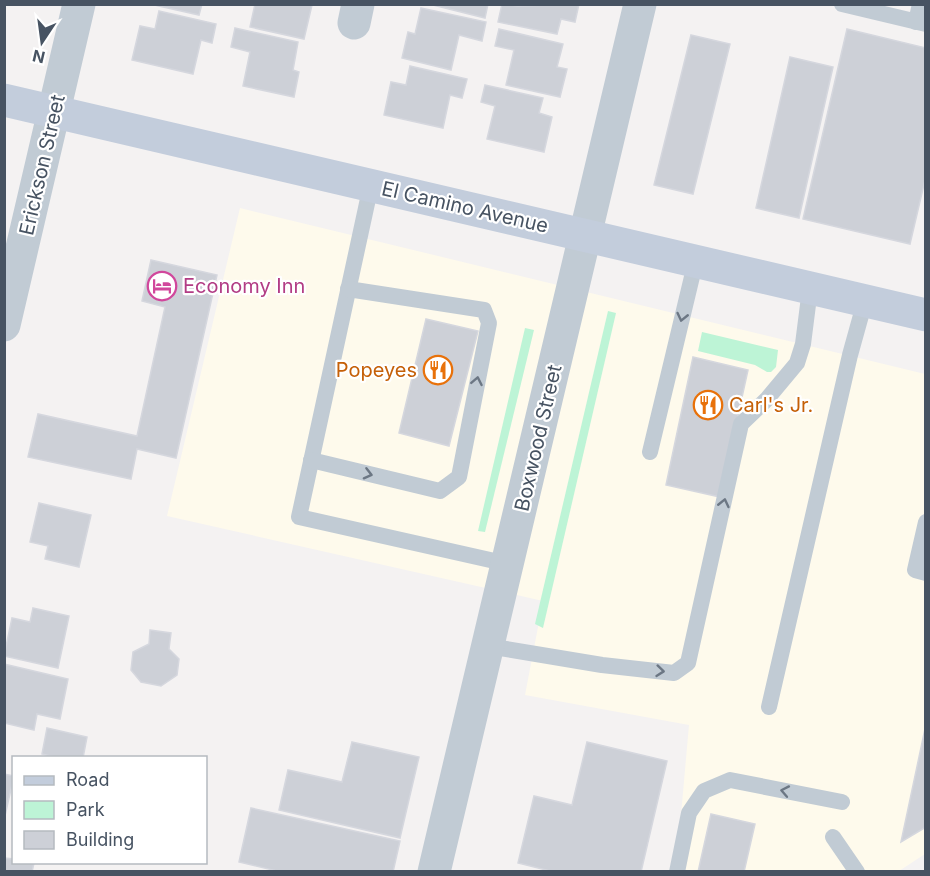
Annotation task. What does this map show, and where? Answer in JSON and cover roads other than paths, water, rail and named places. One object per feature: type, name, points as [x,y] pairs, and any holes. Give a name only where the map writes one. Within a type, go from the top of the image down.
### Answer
[{"type":"main road","name":"El Camino Avenue","points":[[4,100],[926,315]]},
{"type":"street","name":"Erickson Street","points":[[4,325],[12,255],[54,111],[79,4]]},
{"type":"street","name":"Boxwood Street","points":[[434,872],[640,4]]},
{"type":"lane","points":[[842,4],[921,23],[920,4]]},
{"type":"lane","points":[[371,185],[299,518],[508,564]]},
{"type":"lane","points":[[650,452],[696,260]]},
{"type":"lane","points":[[311,460],[440,491],[459,477],[489,323],[484,310],[348,289]]},
{"type":"lane","points":[[488,646],[602,665],[674,673],[688,663],[741,424],[767,399],[797,363],[803,344],[810,289]]},
{"type":"lane","points":[[769,707],[850,355],[865,301]]},
{"type":"lane","points":[[926,522],[915,570],[926,573]]},
{"type":"lane","points":[[677,872],[689,813],[704,791],[730,780],[842,802]]},
{"type":"lane","points":[[833,837],[857,872]]},
{"type":"place","name":"Economy Inn","points":[[162,286]]},
{"type":"place","name":"Popeyes","points":[[438,370]]},
{"type":"place","name":"Carl's Jr.","points":[[708,405]]}]
